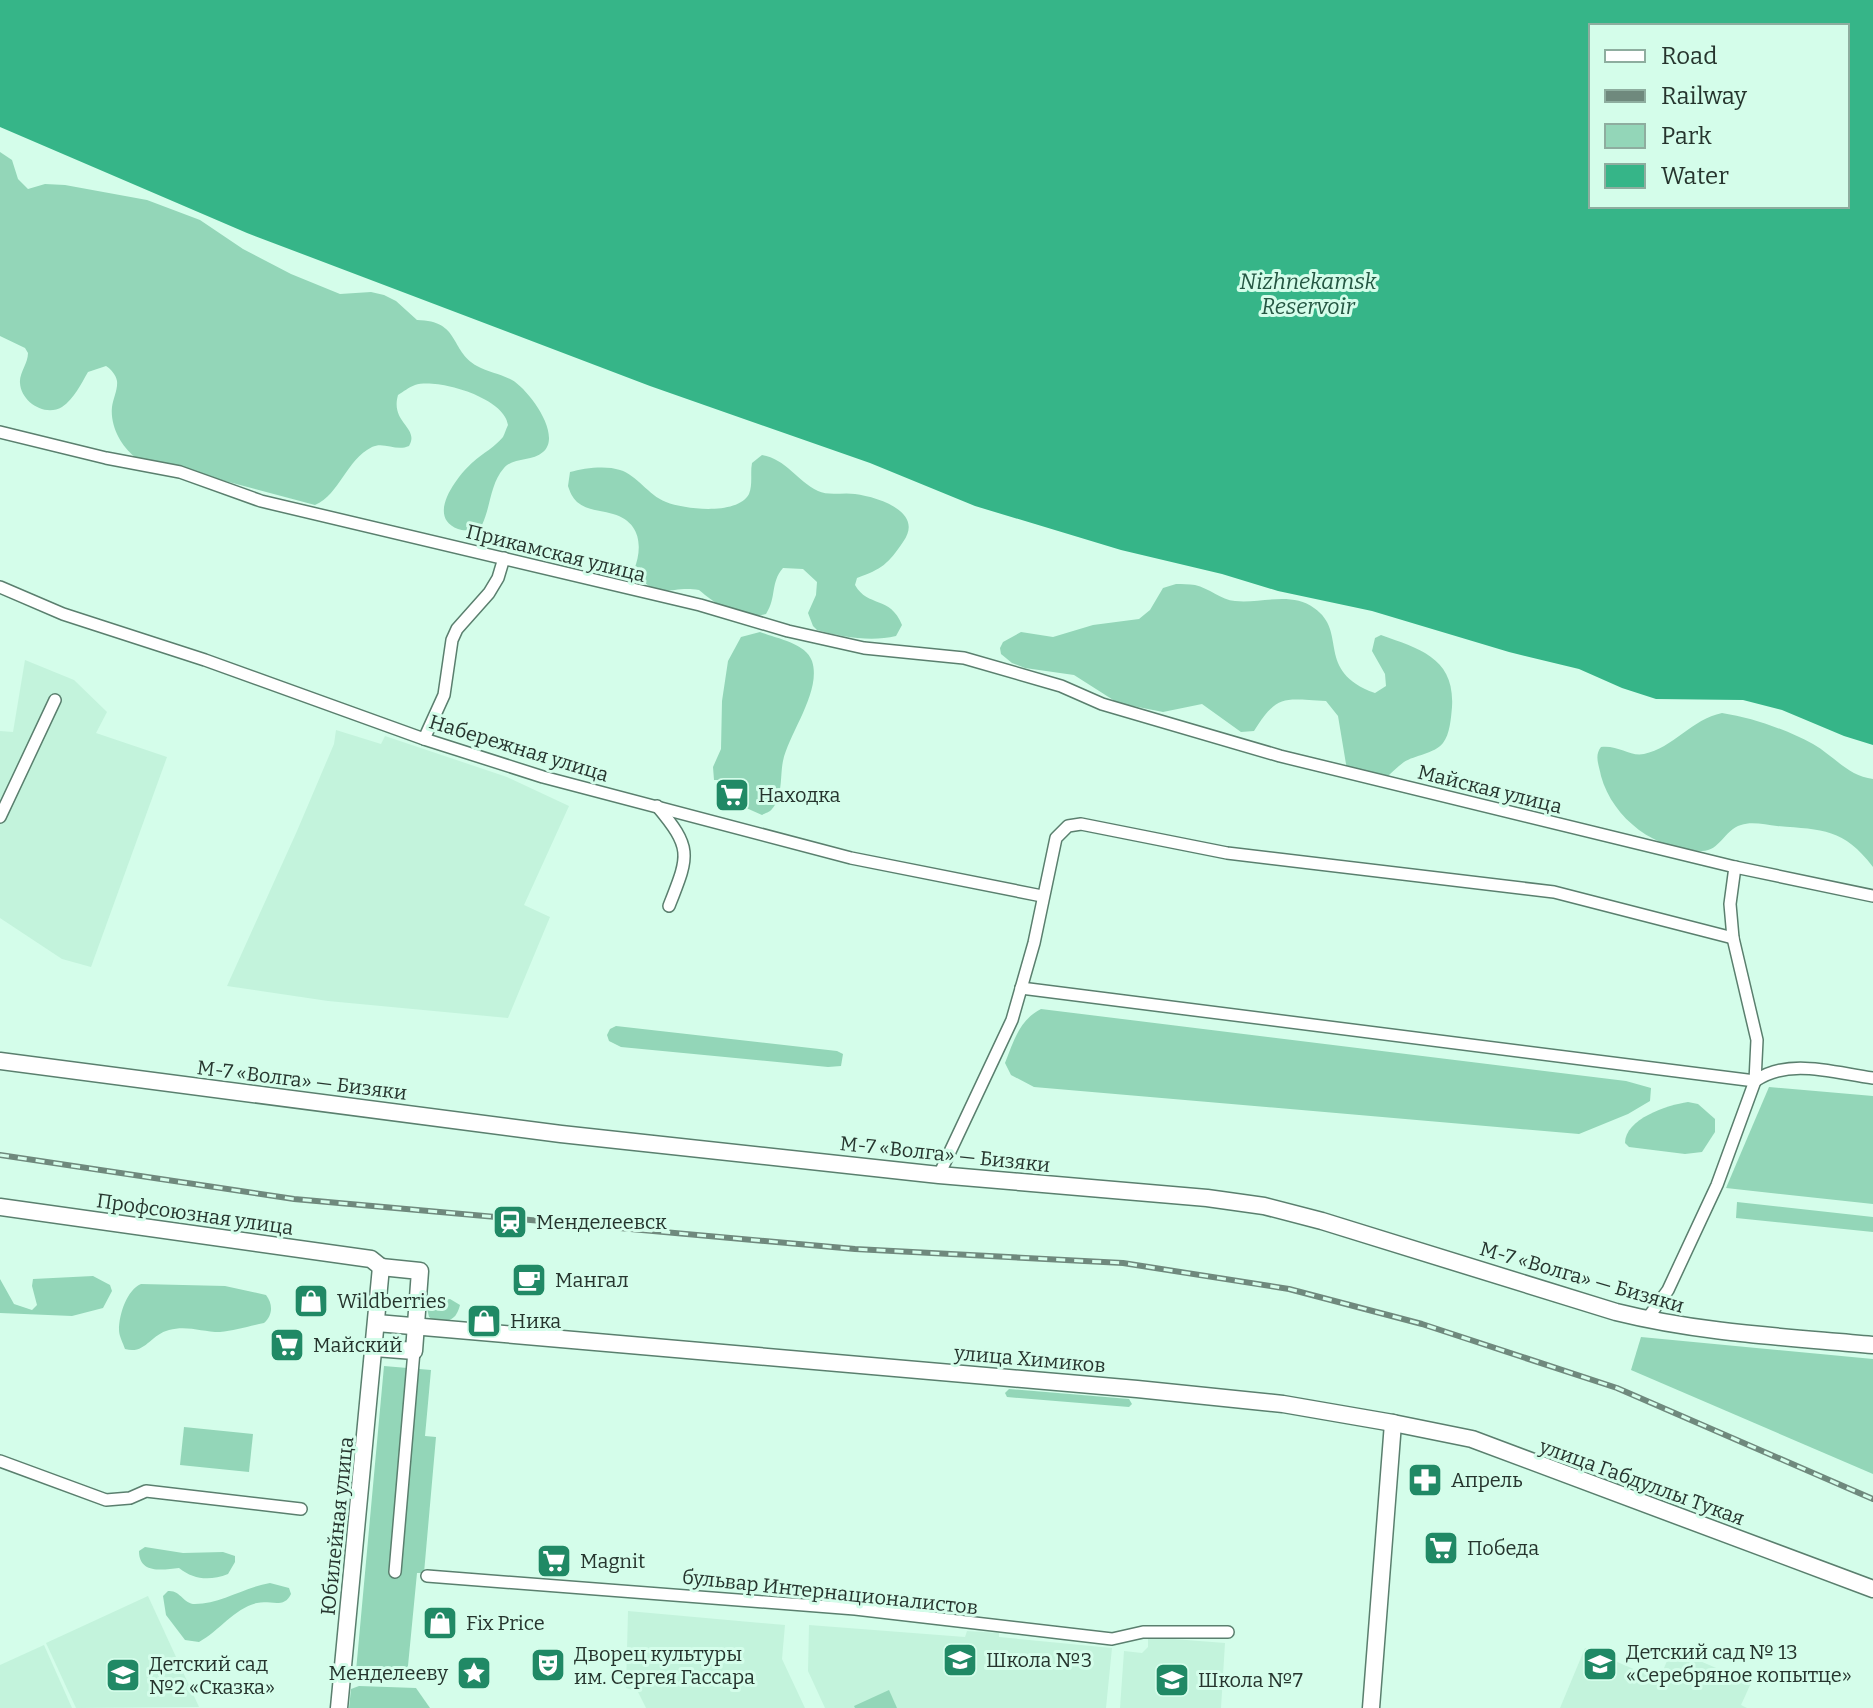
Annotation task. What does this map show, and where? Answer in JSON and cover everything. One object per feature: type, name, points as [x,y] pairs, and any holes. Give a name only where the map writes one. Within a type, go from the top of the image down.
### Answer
[{"type":"main road","name":"М-7 «Волга» — Бизяки","points":[[0,1061],[561,1134],[1264,1206],[1647,1319],[1709,1331],[1873,1345]]},
{"type":"main road","name":"Профсоюзная улица","points":[[0,1207],[371,1259],[381,1267],[420,1271],[416,1327]]},
{"type":"main road","name":"Юбилейная улица","points":[[339,1708],[381,1267]]},
{"type":"main road","name":"улица Химиков","points":[[377,1323],[1137,1389],[1283,1404],[1393,1423]]},
{"type":"main road","points":[[375,1348],[414,1351],[416,1327]]},
{"type":"main road","points":[[1371,1708],[1393,1423]]},
{"type":"main road","name":"улица Габдуллы Тукая","points":[[1393,1423],[1472,1439],[1873,1589]]},
{"type":"street","name":"Прикамская улица","points":[[0,432],[180,472],[261,501],[700,605],[818,638],[864,648],[964,658],[1061,686],[1102,704]]},
{"type":"street","points":[[424,739],[444,695],[452,640],[457,629],[489,593],[504,558]]},
{"type":"street","name":"Набережная улица","points":[[0,587],[63,614],[543,777],[851,858],[1042,896]]},
{"type":"street","points":[[0,817],[55,700]]},
{"type":"street","name":"Майская улица","points":[[1102,704],[1280,756],[1735,867],[1873,896]]},
{"type":"street","points":[[656,806],[680,835],[685,854],[683,870],[669,906]]},
{"type":"street","points":[[939,1175],[1012,1020],[1034,943],[1056,838],[1068,826],[1081,824],[1227,853],[1554,892],[1733,938]]},
{"type":"street","points":[[1647,1319],[1668,1290],[1717,1185],[1755,1081],[1757,1040],[1733,938],[1730,904],[1735,867]]},
{"type":"street","points":[[1021,988],[1755,1081],[1769,1071],[1797,1068],[1873,1078]]},
{"type":"street","points":[[395,1572],[414,1351]]},
{"type":"street","points":[[0,1461],[106,1500],[130,1498],[146,1491],[301,1509]]},
{"type":"street","name":"бульвар Интернационалистов","points":[[427,1576],[855,1609],[1112,1639],[1143,1632],[1228,1632]]},
{"type":"shaded area","points":[[25,660],[74,680],[107,712],[96,733],[167,757],[91,967],[62,959],[0,918],[0,731],[13,732]]},
{"type":"shaded area","points":[[336,730],[381,744],[385,736],[507,777],[569,806],[524,905],[550,917],[508,1018],[328,1001],[227,986],[297,831],[334,744]]},
{"type":"shaded area","name":"Детский сад №2 «Сказка»","points":[[148,1596],[199,1707],[76,1708],[46,1643]]},
{"type":"shaded area","points":[[628,1611],[785,1625],[782,1659],[805,1708],[646,1708],[638,1692],[626,1688]]},
{"type":"shaded area","name":"Школа №3","points":[[809,1625],[965,1637],[967,1631],[999,1633],[999,1637],[1112,1648],[1106,1708],[825,1708],[808,1671]]},
{"type":"shaded area","name":"Школа №7","points":[[1148,1637],[1225,1643],[1221,1708],[1120,1708],[1124,1651],[1142,1653],[1148,1647]]},
{"type":"shaded area","points":[[44,1645],[72,1708],[0,1708],[0,1665]]},
{"type":"shaded area","name":"Детский сад № 13 «Серебряное копытце»","points":[[1585,1648],[1659,1680],[1672,1649],[1751,1683],[1741,1705],[1747,1708],[1560,1708]]},
{"type":"green space","points":[[0,152],[12,160],[18,179],[28,189],[45,184],[65,185],[147,200],[200,220],[243,249],[291,274],[340,294],[371,292],[396,301],[417,320],[441,325],[477,366],[519,385],[541,413],[549,435],[548,444],[539,455],[512,462],[504,468],[496,481],[482,525],[464,530],[449,523],[444,515],[448,496],[467,468],[503,437],[508,425],[495,406],[454,387],[415,385],[398,395],[398,412],[411,434],[409,446],[372,447],[356,460],[331,493],[315,505],[135,457],[125,447],[115,428],[112,407],[117,381],[106,366],[88,372],[74,396],[62,407],[48,410],[35,406],[21,390],[20,383],[28,353],[25,348],[0,336]]},
{"type":"green space","points":[[762,455],[778,461],[818,491],[875,499],[904,514],[908,531],[903,542],[888,561],[857,578],[855,585],[866,597],[885,605],[897,616],[902,625],[896,636],[856,638],[817,630],[808,613],[816,595],[817,582],[803,569],[783,568],[776,579],[766,614],[757,616],[730,611],[699,590],[664,591],[650,587],[634,570],[639,544],[634,529],[622,518],[581,505],[568,486],[570,472],[614,468],[632,476],[666,502],[698,509],[723,508],[743,501],[749,494],[752,463]]},
{"type":"green space","points":[[1176,584],[1195,585],[1235,601],[1285,599],[1305,603],[1324,618],[1330,628],[1338,663],[1345,674],[1356,684],[1375,693],[1386,686],[1385,674],[1372,651],[1375,638],[1381,635],[1421,651],[1441,666],[1448,677],[1452,707],[1445,739],[1435,750],[1404,762],[1385,779],[1348,776],[1338,716],[1326,701],[1283,701],[1269,710],[1254,731],[1241,732],[1202,704],[1163,712],[1118,703],[1074,675],[1025,668],[1001,654],[1003,642],[1021,632],[1053,637],[1093,625],[1139,619],[1150,610],[1163,588]]},
{"type":"green space","points":[[760,632],[803,650],[812,661],[814,673],[809,698],[786,750],[776,804],[762,815],[744,807],[748,800],[741,785],[714,780],[713,767],[721,749],[722,701],[728,661],[741,637]]},
{"type":"green space","points":[[1722,713],[1757,721],[1791,734],[1813,744],[1856,774],[1873,779],[1873,867],[1842,838],[1820,830],[1745,824],[1730,831],[1713,848],[1702,851],[1685,850],[1653,839],[1626,819],[1615,806],[1601,776],[1597,757],[1601,747],[1644,754],[1664,746],[1701,721]]},
{"type":"green space","points":[[1041,1009],[1626,1081],[1651,1088],[1650,1101],[1628,1114],[1579,1134],[1034,1087],[1011,1075],[1005,1063],[1022,1025]]},
{"type":"green space","points":[[616,1026],[843,1054],[841,1066],[828,1067],[621,1047],[609,1041],[607,1035]]},
{"type":"green space","points":[[1769,1087],[1873,1096],[1873,1204],[1726,1188]]},
{"type":"green space","points":[[1688,1102],[1698,1104],[1715,1119],[1715,1132],[1702,1152],[1685,1154],[1629,1147],[1625,1143],[1627,1134],[1639,1120],[1669,1106]]},
{"type":"green space","points":[[1737,1202],[1873,1217],[1873,1232],[1736,1218]]},
{"type":"green space","points":[[93,1276],[110,1285],[112,1291],[103,1308],[72,1316],[0,1313],[0,1279],[14,1304],[32,1310],[37,1305],[33,1279]]},
{"type":"green space","points":[[141,1284],[225,1286],[266,1295],[271,1306],[270,1313],[264,1323],[236,1330],[176,1329],[162,1332],[138,1349],[125,1349],[119,1332],[120,1317],[128,1297]]},
{"type":"green space","points":[[450,1299],[460,1305],[454,1317],[436,1322],[429,1317],[427,1308],[430,1303]]},
{"type":"green space","points":[[1641,1337],[1873,1359],[1873,1474],[1631,1370]]},
{"type":"green space","points":[[384,1366],[431,1370],[425,1436],[436,1437],[424,1573],[417,1573],[407,1676],[356,1671]]},
{"type":"green space","points":[[1009,1389],[1129,1399],[1132,1404],[1129,1407],[1007,1397],[1005,1393]]},
{"type":"green space","points":[[184,1427],[253,1434],[249,1472],[180,1465]]},
{"type":"green space","points":[[145,1547],[183,1553],[223,1552],[235,1556],[235,1562],[228,1574],[202,1578],[179,1568],[159,1570],[147,1567],[139,1551]]},
{"type":"green space","points":[[270,1583],[289,1588],[291,1594],[288,1599],[281,1603],[262,1602],[249,1606],[199,1642],[185,1640],[166,1615],[163,1596],[168,1591],[195,1604]]},
{"type":"green space","points":[[359,1686],[416,1688],[430,1708],[349,1708],[351,1689]]},
{"type":"green space","points":[[889,1690],[897,1708],[854,1706]]},
{"type":"water","name":"Nizhnekamsk Reservoir","points":[[0,0],[1873,0],[1873,745],[1782,710],[1743,700],[1656,699],[1579,669],[1509,652],[1372,611],[1278,591],[1121,550],[975,506],[870,463],[650,386],[247,233],[0,127]]},
{"type":"railway","points":[[0,1155],[294,1199],[855,1249],[1123,1263],[1289,1289],[1422,1324],[1617,1388],[1873,1499]]},
{"type":"place","name":"Находка","points":[[732,795]]},
{"type":"place","name":"Менделеевск","points":[[510,1222]]},
{"type":"place","name":"Мангал","points":[[529,1280]]},
{"type":"place","name":"Wildberries","points":[[311,1301]]},
{"type":"place","name":"Ника","points":[[484,1321]]},
{"type":"place","name":"Майский","points":[[287,1345]]},
{"type":"place","name":"Апрель","points":[[1425,1480]]},
{"type":"place","name":"Победа","points":[[1441,1548]]},
{"type":"place","name":"Magnit","points":[[554,1561]]},
{"type":"place","name":"Fix Price","points":[[440,1623]]},
{"type":"place","name":"Школа №3","points":[[960,1660]]},
{"type":"place","name":"Детский сад № 13 «Серебряное копытце»","points":[[1600,1664]]},
{"type":"place","name":"Дворец культуры им. Сергея Гассара","points":[[548,1665]]},
{"type":"place","name":"Менделееву","points":[[474,1673]]},
{"type":"place","name":"Детский сад №2 «Сказка»","points":[[123,1675]]},
{"type":"place","name":"Школа №7","points":[[1172,1680]]}]
